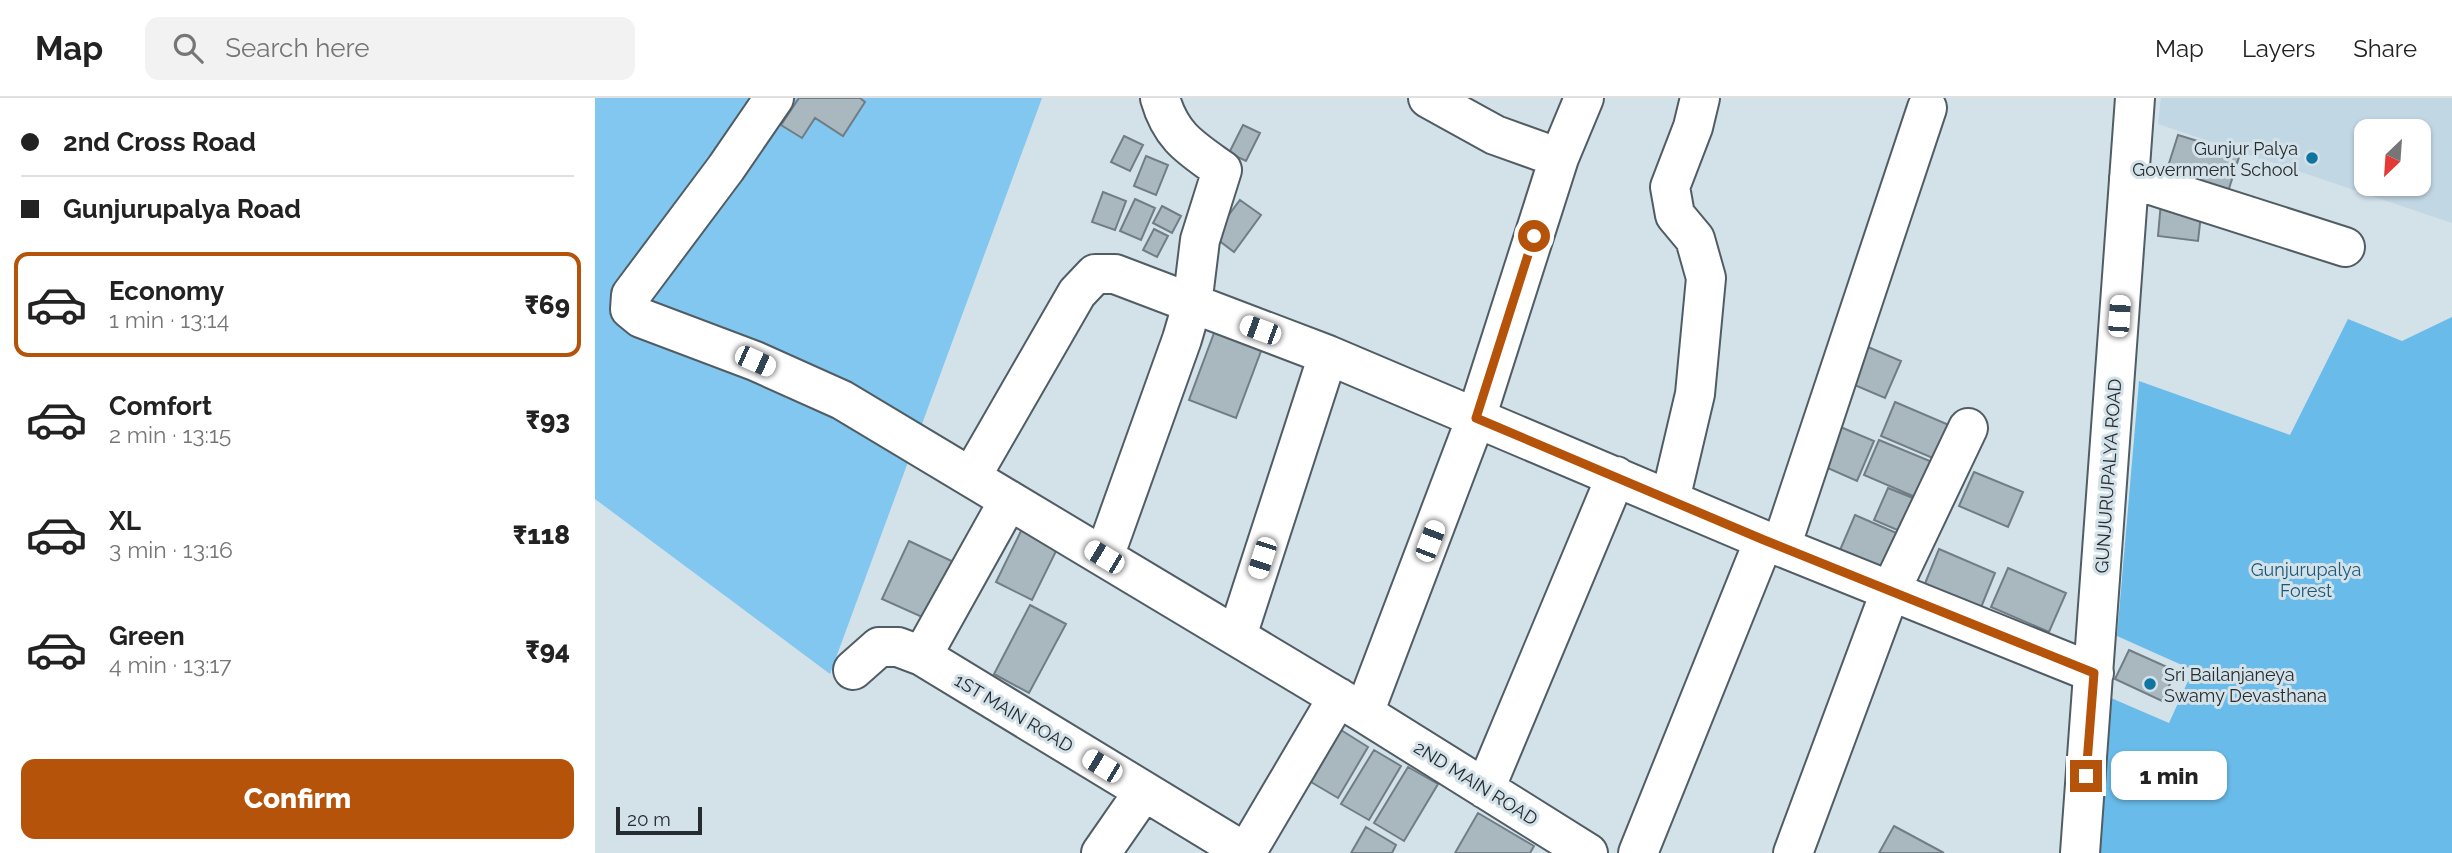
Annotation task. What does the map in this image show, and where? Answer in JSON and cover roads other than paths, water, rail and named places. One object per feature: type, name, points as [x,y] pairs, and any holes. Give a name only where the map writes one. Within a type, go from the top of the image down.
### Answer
[{"type":"street","name":"2ND MAIN ROAD","points":[[774,98],[726,168],[631,295],[630,309],[641,318],[755,361],[842,400],[1351,705],[1588,853]]},
{"type":"street","points":[[1104,557],[1158,410],[1192,305],[1200,240],[1222,170],[1191,148],[1167,123],[1160,98]]},
{"type":"street","points":[[1428,98],[1495,135],[1559,158]]},
{"type":"street","points":[[1246,853],[1351,705],[1476,418],[1559,158],[1584,98]]},
{"type":"street","points":[[1670,500],[1695,394],[1706,278],[1695,239],[1675,215],[1669,187],[1693,127],[1700,98]]},
{"type":"street","name":"GUNJURUPALYA ROAD","points":[[2080,853],[2135,98]]},
{"type":"street","points":[[1638,853],[1773,544],[1927,108]]},
{"type":"street","points":[[2129,178],[2345,247]]},
{"type":"street","points":[[971,477],[1077,293],[1094,274],[1115,274],[1328,355],[1773,544],[2094,673]]},
{"type":"street","points":[[1237,636],[1328,355]]},
{"type":"street","points":[[1793,853],[1890,592],[1968,428]]},
{"type":"street","points":[[1485,789],[1616,476]]},
{"type":"street","points":[[922,656],[1009,500]]},
{"type":"street","name":"1ST MAIN ROAD","points":[[853,670],[880,647],[898,647],[922,656],[1246,853]]},
{"type":"street","points":[[1101,853],[1144,791]]},
{"type":"place","name":"Gunjur Palya Government School","points":[[2312,158]]},
{"type":"place","name":"Sri Bailanjaneya Swamy Devasthana","points":[[2150,684]]},
{"type":"park label","name":"Gunjurupalya Forest","points":[[2306,580]]}]
